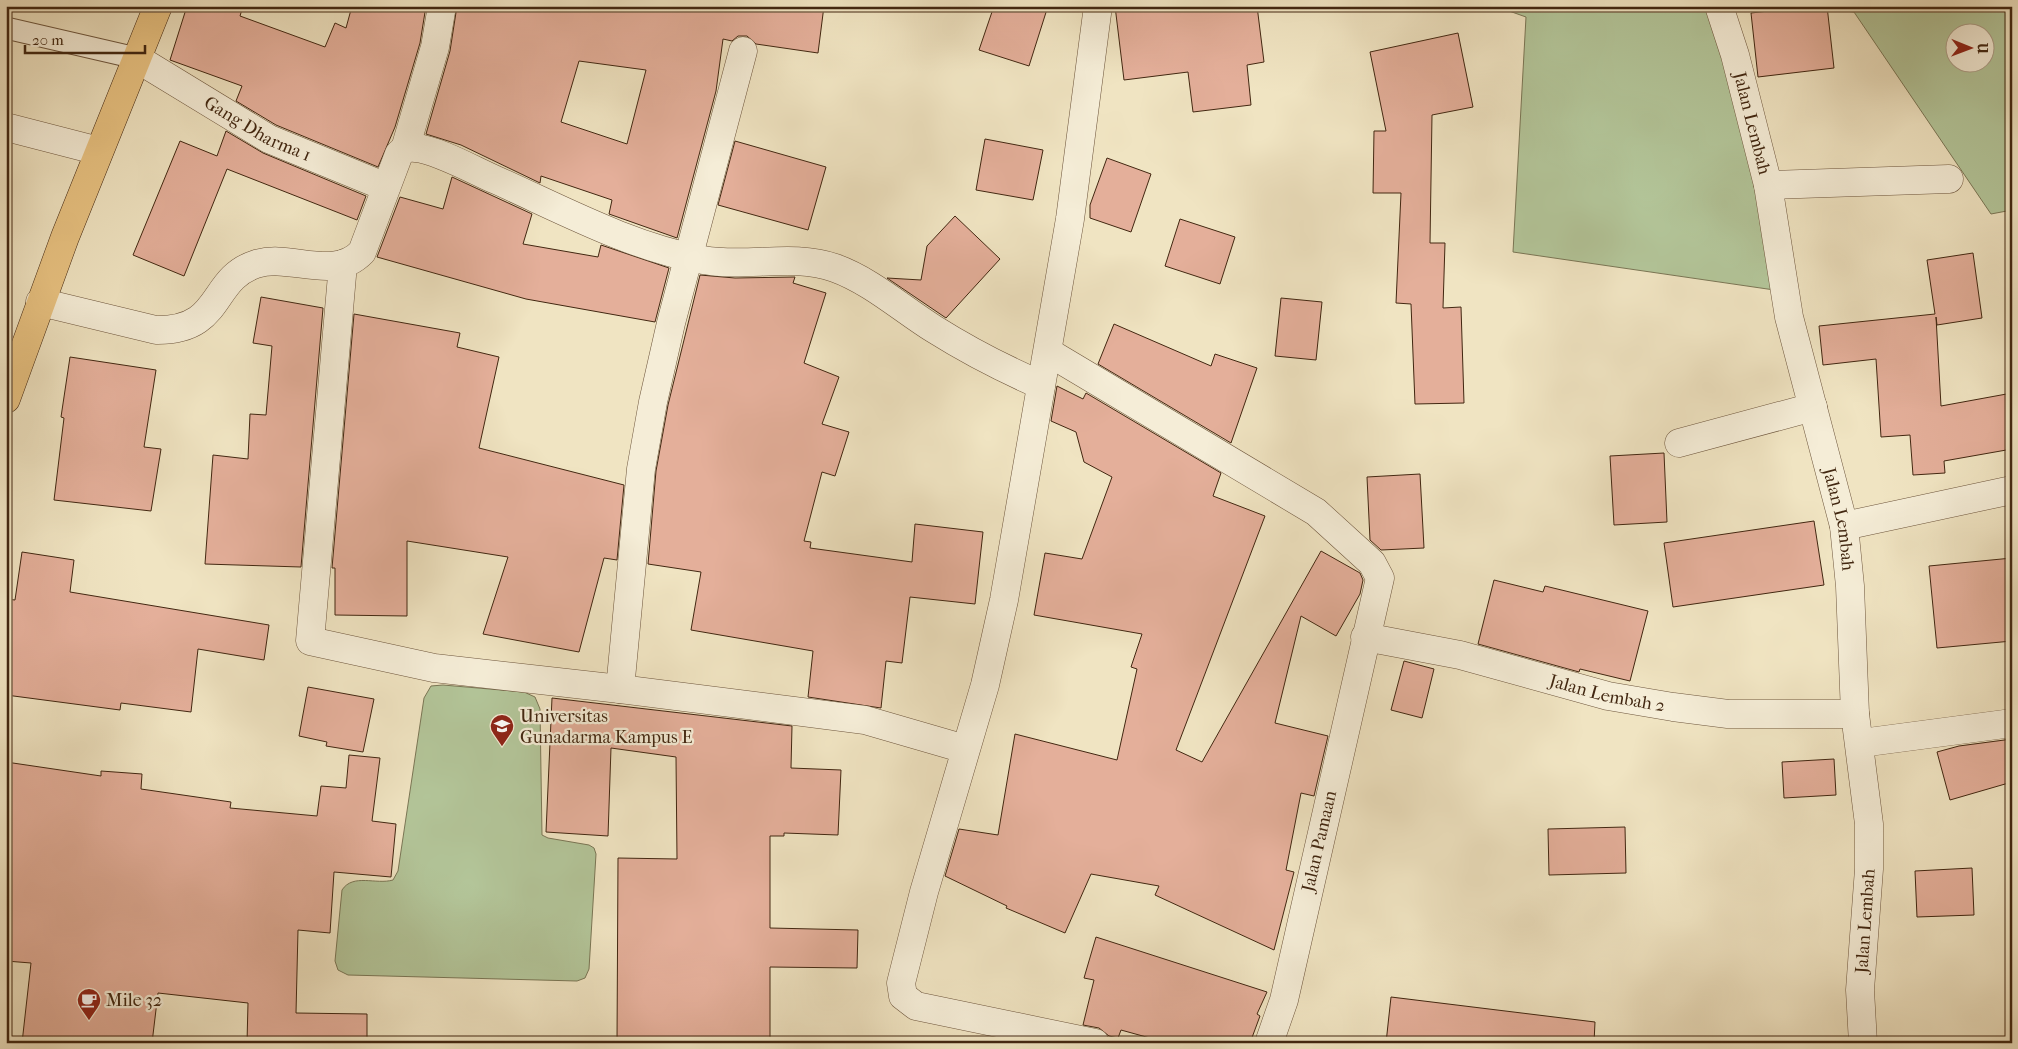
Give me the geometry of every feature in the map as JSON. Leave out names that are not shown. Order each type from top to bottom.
[{"type":"main road","points":[[6,399],[40,302],[158,6]]},
{"type":"street","points":[[40,302],[156,330],[170,330],[190,325],[208,312],[236,274],[256,264],[278,261],[331,267],[354,261],[362,252],[395,162],[405,149],[435,46],[442,6]]},
{"type":"street","points":[[1095,1043],[916,1006],[903,996],[901,983],[965,749],[985,685],[1004,600],[1070,219],[1098,6]]},
{"type":"street","name":"Jalan Lembah","points":[[1719,6],[1735,55],[1768,184],[1788,317],[1800,365],[1814,408],[1844,526],[1850,586],[1855,714],[1861,743],[1869,824],[1869,869],[1860,990],[1863,1043]]},
{"type":"street","points":[[620,689],[641,469],[653,402],[743,51]]},
{"type":"street","name":"Gang Dharma 1","points":[[136,58],[269,139],[386,187]]},
{"type":"street","points":[[6,127],[99,151]]},
{"type":"street","points":[[405,149],[425,150],[641,243],[673,254],[712,261],[813,262],[834,268],[870,286],[970,351],[1041,385]]},
{"type":"street","points":[[1768,184],[1949,179]]},
{"type":"street","points":[[343,264],[310,641],[434,668],[865,720],[965,749]]},
{"type":"street","name":"Jalan Pamaan","points":[[1048,352],[1316,512],[1349,540],[1372,563],[1380,578],[1365,637],[1284,1000],[1269,1043]]},
{"type":"street","points":[[1679,443],[1814,408]]},
{"type":"street","points":[[1844,526],[2012,490]]},
{"type":"street","name":"Jalan Lembah 2","points":[[1365,637],[1460,655],[1608,696],[1673,707],[1728,714],[1855,714]]},
{"type":"street","points":[[1861,743],[2012,723]]},
{"type":"lane","points":[[6,28],[136,58]]},
{"type":"green space","points":[[1495,6],[1725,6],[1788,292],[1513,252],[1526,17]]},
{"type":"green space","points":[[1804,6],[2012,6],[2012,210],[1991,214],[1854,12]]},
{"type":"green space","points":[[443,685],[524,692],[535,697],[540,709],[542,835],[548,838],[589,845],[594,848],[596,854],[589,969],[585,978],[577,981],[348,975],[338,970],[335,961],[342,890],[352,882],[393,880],[398,871],[424,698],[431,686]]},
{"type":"building","points":[[187,6],[243,6],[240,16],[325,47],[335,23],[346,28],[352,6],[426,6],[420,43],[395,127],[378,167],[276,125],[236,101],[242,86],[170,60]]},
{"type":"building","points":[[457,6],[824,6],[818,53],[756,44],[747,36],[738,36],[732,41],[723,39],[716,91],[677,238],[609,214],[612,200],[541,176],[540,183],[461,145],[426,134],[450,51]],"holes":[[[579,61],[646,70],[627,144],[561,122]]]},
{"type":"building","points":[[994,6],[1048,6],[1029,66],[979,50]]},
{"type":"building","points":[[1115,6],[1257,6],[1264,62],[1247,65],[1251,105],[1193,112],[1188,72],[1124,80]]},
{"type":"building","points":[[1827,6],[1834,68],[1758,77],[1751,13]]},
{"type":"building","points":[[1458,33],[1473,107],[1432,115],[1430,243],[1445,243],[1443,308],[1461,307],[1464,403],[1415,404],[1411,304],[1396,303],[1401,193],[1373,193],[1374,131],[1386,131],[1370,52]]},
{"type":"building","points":[[226,131],[263,153],[366,196],[357,220],[227,169],[184,276],[133,255],[180,141],[217,156]]},
{"type":"building","points":[[985,139],[1043,150],[1033,200],[976,190]]},
{"type":"building","points":[[735,141],[826,167],[808,230],[718,205]]},
{"type":"building","points":[[1107,158],[1151,174],[1131,232],[1090,218],[1090,205]]},
{"type":"building","points":[[452,177],[532,214],[523,244],[598,257],[601,245],[669,268],[655,322],[526,299],[377,257],[400,197],[443,209]]},
{"type":"building","points":[[955,216],[1000,259],[946,318],[887,278],[921,280],[927,246]]},
{"type":"building","points":[[1180,219],[1235,237],[1220,284],[1165,266]]},
{"type":"building","points":[[1973,253],[1982,318],[1937,325],[1936,317],[1941,406],[2012,393],[2012,449],[1944,461],[1945,473],[1913,475],[1910,435],[1881,437],[1876,359],[1823,365],[1819,326],[1935,314],[1927,260]]},
{"type":"building","points":[[700,275],[735,278],[795,277],[793,283],[826,293],[804,363],[839,377],[822,424],[849,432],[835,476],[822,472],[804,541],[811,542],[810,548],[912,562],[915,524],[983,532],[975,604],[910,597],[902,663],[886,661],[881,708],[808,697],[813,651],[691,630],[701,572],[648,564],[656,471],[668,405]]},
{"type":"building","points":[[261,297],[323,308],[301,567],[205,564],[213,455],[248,459],[250,414],[266,415],[272,346],[253,343]]},
{"type":"building","points":[[1281,298],[1322,302],[1316,360],[1275,356]]},
{"type":"building","points":[[354,314],[460,333],[457,347],[499,357],[479,448],[624,485],[617,560],[604,558],[579,652],[483,634],[508,557],[407,541],[407,616],[335,615],[335,568],[332,568]]},
{"type":"building","points":[[1114,324],[1211,366],[1215,354],[1257,368],[1231,443],[1098,364]]},
{"type":"building","points":[[70,357],[156,370],[144,447],[161,449],[151,511],[54,500],[64,418],[61,417]]},
{"type":"building","points":[[1057,386],[1083,399],[1086,393],[1221,473],[1213,496],[1265,516],[1176,750],[1202,762],[1321,551],[1360,573],[1363,580],[1360,594],[1336,636],[1301,616],[1275,723],[1328,736],[1314,796],[1301,793],[1286,870],[1294,872],[1274,950],[1155,895],[1159,886],[1091,874],[1065,933],[1006,908],[1007,906],[945,876],[959,829],[998,835],[1015,734],[1117,760],[1137,669],[1131,667],[1142,634],[1034,615],[1045,553],[1082,559],[1112,477],[1084,462],[1076,432],[1051,421]]},
{"type":"building","points":[[1664,453],[1667,522],[1614,525],[1610,456]]},
{"type":"building","points":[[1420,474],[1424,548],[1381,550],[1370,540],[1367,477]]},
{"type":"building","points":[[1814,521],[1824,585],[1673,607],[1664,543]]},
{"type":"building","points":[[22,552],[74,560],[70,592],[269,625],[264,660],[198,649],[191,712],[121,703],[120,710],[6,695],[6,599],[15,600]]},
{"type":"building","points":[[2012,558],[2012,641],[1937,648],[1929,566]]},
{"type":"building","points":[[1494,580],[1543,592],[1545,586],[1648,611],[1630,681],[1580,669],[1579,672],[1478,644]]},
{"type":"building","points":[[1404,661],[1434,669],[1422,718],[1391,710]]},
{"type":"building","points":[[308,687],[374,699],[363,752],[326,746],[327,742],[299,736]]},
{"type":"building","points":[[552,698],[792,726],[791,768],[841,770],[838,835],[784,833],[784,836],[770,836],[770,928],[858,930],[857,968],[770,967],[770,1043],[617,1043],[618,858],[677,859],[676,757],[611,748],[608,836],[546,832]]},
{"type":"building","points":[[2012,739],[2012,782],[1950,800],[1937,752],[1959,746]]},
{"type":"building","points":[[349,755],[380,758],[372,821],[396,824],[391,877],[334,872],[330,933],[298,930],[296,1013],[367,1014],[367,1043],[247,1043],[248,1003],[158,993],[152,1043],[22,1043],[31,963],[6,961],[6,762],[101,776],[101,771],[142,774],[141,789],[231,802],[230,808],[317,816],[321,786],[346,788]]},
{"type":"building","points":[[1834,759],[1836,795],[1784,798],[1782,762]]},
{"type":"building","points":[[1625,827],[1626,873],[1549,875],[1548,829]]},
{"type":"building","points":[[1972,868],[1974,915],[1917,917],[1915,871]]},
{"type":"building","points":[[1096,937],[1267,992],[1257,1014],[1260,1016],[1250,1043],[1168,1043],[1121,1030],[1118,1038],[1109,1036],[1099,1028],[1083,1025],[1094,980],[1084,978]]},
{"type":"building","points":[[1391,997],[1595,1022],[1594,1043],[1386,1043]]},
{"type":"place","name":"Universitas Gunadarma Kampus E","points":[[502,747]]},
{"type":"place","name":"Mile 32","points":[[89,1021]]}]
